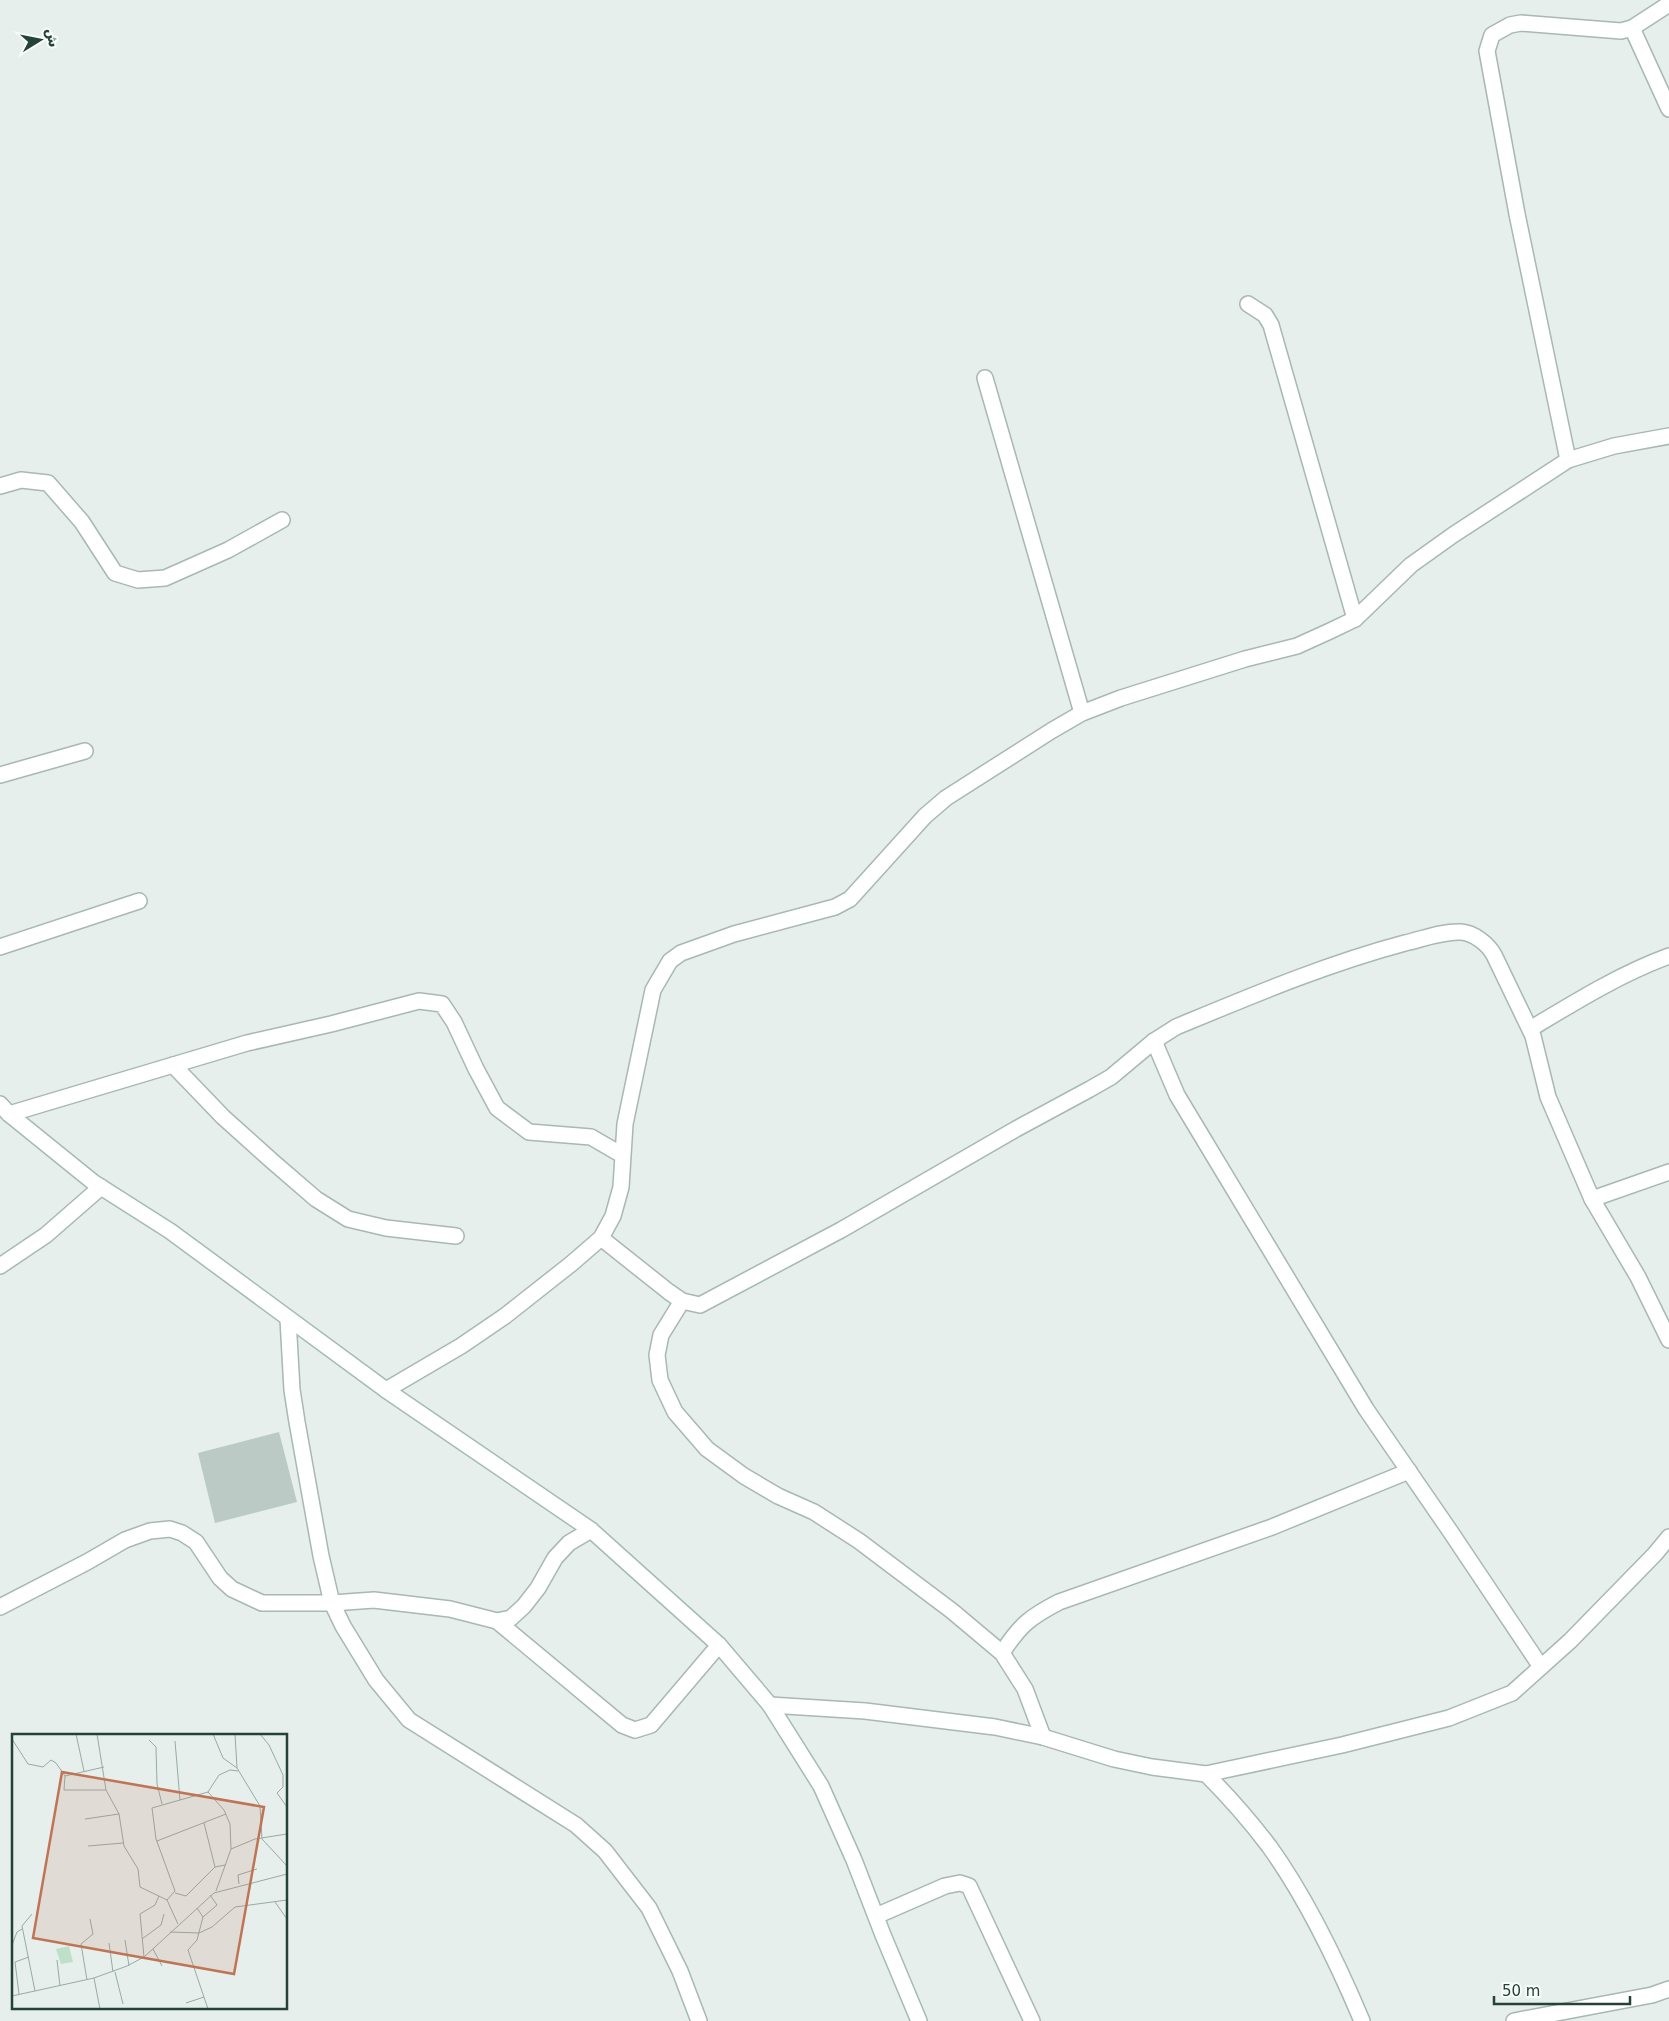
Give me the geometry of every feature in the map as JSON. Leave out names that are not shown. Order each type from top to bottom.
[{"type":"street","points":[[1568,460],[1516,214],[1487,51],[1492,35],[1510,25],[1521,23],[1620,31],[1632,28],[1669,4]]},
{"type":"street","points":[[1632,28],[1669,109]]},
{"type":"street","points":[[1248,304],[1265,315],[1271,325],[1355,619]]},
{"type":"street","points":[[985,378],[1082,713]]},
{"type":"street","points":[[386,1390],[461,1346],[505,1316],[601,1238],[613,1216],[621,1187],[625,1124],[652,990],[670,961],[681,953],[734,934],[835,907],[850,899],[925,816],[946,798],[1082,713],[1149,689],[1245,659],[1297,646],[1355,619],[1418,560],[1487,512],[1568,460],[1614,446],[1669,436]]},
{"type":"street","points":[[0,486],[22,480],[48,483],[82,522],[115,573],[138,580],[165,578],[228,550],[282,520]]},
{"type":"street","points":[[0,775],[85,751]]},
{"type":"street","points":[[0,947],[139,901]]},
{"type":"street","points":[[601,1238],[668,1292],[682,1301],[700,1305],[841,1230],[1016,1129],[1111,1077],[1154,1042],[1176,1027],[1358,956],[1453,932],[1464,932],[1490,948],[1530,1029],[1548,1097],[1592,1199],[1638,1277],[1669,1340]]},
{"type":"street","points":[[1530,1029],[1603,986],[1642,966],[1669,956]]},
{"type":"street","points":[[4,1109],[173,1065],[247,1043],[419,1001],[442,1004],[454,1022],[497,1108],[529,1132],[591,1137],[622,1155]]},
{"type":"street","points":[[1154,1042],[1177,1095],[1366,1410],[1541,1667]]},
{"type":"street","points":[[173,1065],[223,1117],[265,1155],[316,1199],[348,1219],[386,1228],[456,1236]]},
{"type":"street","points":[[4,1109],[101,1187],[170,1231],[386,1390],[592,1530],[719,1645],[770,1705],[822,1786],[919,2021]]},
{"type":"street","points":[[1592,1199],[1669,1172]]},
{"type":"street","points":[[0,1266],[46,1235],[101,1187]]},
{"type":"street","points":[[682,1301],[661,1335],[657,1355],[660,1380],[675,1412],[707,1449],[744,1476],[778,1496],[814,1512],[859,1541],[952,1611],[1002,1653],[1025,1688],[1043,1737]]},
{"type":"street","points":[[288,1319],[289,1359],[296,1414],[321,1556],[332,1603],[343,1626],[376,1680],[409,1720],[576,1825],[606,1851],[648,1908],[680,1971],[699,2021]]},
{"type":"street","points":[[1002,1653],[1031,1617],[1060,1602],[1272,1527],[1409,1471]]},
{"type":"street","points":[[0,1607],[125,1540],[150,1531],[170,1530],[182,1533],[196,1542],[220,1578],[232,1589],[262,1603],[332,1603],[374,1600],[450,1609],[497,1621],[622,1725],[635,1730],[651,1725],[719,1645]]},
{"type":"street","points":[[497,1621],[511,1618],[524,1606],[538,1588],[555,1558],[569,1542],[592,1530]]},
{"type":"street","points":[[770,1705],[884,1714],[995,1727],[1043,1737],[1114,1759],[1152,1767],[1206,1774],[1342,1745],[1449,1718],[1512,1693],[1597,1614],[1656,1554],[1669,1537]]},
{"type":"street","points":[[1206,1774],[1230,1799],[1270,1848],[1300,1896],[1348,1987],[1362,2021]]},
{"type":"street","points":[[876,1916],[945,1886],[960,1883],[969,1886],[1032,2021]]},
{"type":"street","points":[[1514,2021],[1652,1995],[1669,1989]]},
{"type":"building","points":[[279,1432],[297,1502],[215,1523],[198,1453]]}]
